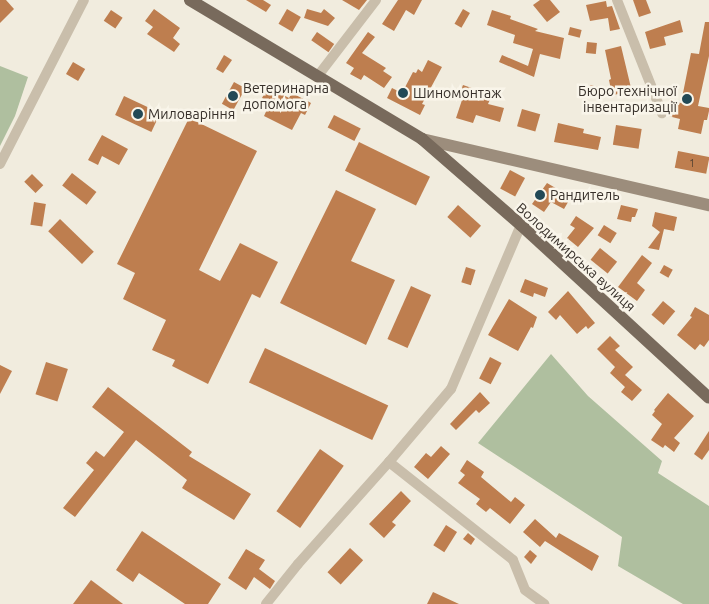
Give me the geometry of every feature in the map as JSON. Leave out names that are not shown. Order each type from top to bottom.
[{"type":"main road","name":"Володимирська вулиця","points":[[190,0],[422,140],[521,225],[709,398]]},
{"type":"street","points":[[0,164],[84,0]]},
{"type":"street","points":[[317,77],[376,0]]},
{"type":"street","points":[[617,0],[662,113]]},
{"type":"street","name":"Володимирська вулиця","points":[[422,140],[709,205]]},
{"type":"street","points":[[266,604],[298,564],[451,389],[521,225]]},
{"type":"street","points":[[389,462],[512,560],[525,590],[544,604]]},
{"type":"green space","points":[[0,66],[28,77],[15,116],[0,146]]},
{"type":"green space","points":[[551,354],[588,396],[662,461],[658,473],[709,506],[709,604],[683,604],[618,566],[622,537],[478,443]]},
{"type":"building","points":[[0,0],[6,0],[14,9],[0,23]]},
{"type":"building","points":[[246,0],[263,0],[271,5],[266,12]]},
{"type":"building","points":[[342,0],[367,0],[359,10]]},
{"type":"building","points":[[398,0],[422,0],[414,15],[406,10],[394,31],[382,24]]},
{"type":"building","points":[[540,0],[550,0],[560,12],[547,22],[533,5]]},
{"type":"building","points":[[633,0],[646,0],[651,13],[639,17]]},
{"type":"building","points":[[606,1],[607,7],[612,6],[620,29],[610,31],[608,18],[590,21],[586,5]]},
{"type":"building","points":[[154,9],[180,28],[173,38],[180,44],[174,52],[147,34],[153,27],[145,21]]},
{"type":"building","points":[[287,9],[301,17],[292,32],[278,24]]},
{"type":"building","points":[[307,9],[321,13],[324,9],[335,18],[328,26],[304,18]]},
{"type":"building","points":[[463,9],[470,13],[461,28],[454,24]]},
{"type":"building","points":[[111,10],[123,18],[115,29],[104,21]]},
{"type":"building","points":[[492,10],[511,16],[510,19],[538,29],[535,31],[564,38],[560,59],[540,54],[534,77],[499,62],[502,55],[528,66],[533,49],[513,43],[515,35],[487,25]]},
{"type":"building","points":[[680,20],[683,32],[664,37],[666,45],[650,49],[645,32]]},
{"type":"building","points":[[705,22],[709,22],[709,56],[698,106],[709,108],[709,111],[707,120],[704,120],[701,134],[678,129],[680,119],[668,116],[671,100],[681,103],[691,53],[699,54]]},
{"type":"building","points":[[570,27],[582,30],[580,38],[568,35]]},
{"type":"building","points":[[317,32],[334,44],[328,52],[311,40]]},
{"type":"building","points":[[368,32],[375,37],[362,53],[386,68],[383,71],[392,77],[384,88],[364,75],[361,80],[350,74],[354,68],[346,63]]},
{"type":"building","points":[[587,42],[597,43],[596,54],[586,53]]},
{"type":"building","points":[[621,46],[632,92],[612,95],[605,50]]},
{"type":"building","points":[[224,55],[232,60],[223,73],[216,69]]},
{"type":"building","points":[[428,60],[442,67],[422,104],[425,105],[420,115],[387,98],[392,88],[402,93],[413,72],[416,73],[418,69],[422,72]]},
{"type":"building","points":[[73,62],[85,69],[78,81],[66,74]]},
{"type":"building","name":"Ветеринарна допомога","points":[[234,82],[245,88],[233,110],[222,104]]},
{"type":"building","points":[[463,85],[492,95],[488,104],[504,108],[500,122],[476,115],[473,123],[456,118],[463,97],[459,95]]},
{"type":"building","points":[[590,85],[599,87],[597,97],[588,95]]},
{"type":"building","points":[[268,87],[289,98],[292,93],[311,103],[305,115],[301,113],[292,130],[264,116],[270,103],[262,98]]},
{"type":"building","name":"Миловаріння","points":[[124,96],[160,113],[151,132],[115,115]]},
{"type":"building","points":[[522,109],[540,114],[535,132],[517,126]]},
{"type":"building","points":[[334,115],[361,129],[354,141],[328,127]]},
{"type":"building","points":[[189,118],[257,151],[199,270],[220,281],[240,243],[278,262],[260,298],[252,294],[208,384],[172,366],[175,360],[152,350],[166,320],[123,299],[135,273],[117,264]]},
{"type":"building","points":[[558,123],[584,129],[583,133],[601,137],[598,150],[554,142]]},
{"type":"building","points":[[616,125],[642,129],[639,149],[613,145]]},
{"type":"building","points":[[102,135],[128,149],[119,165],[102,156],[98,165],[88,160]]},
{"type":"building","points":[[359,142],[430,177],[416,205],[345,171]]},
{"type":"building","points":[[678,151],[709,157],[706,174],[675,168]]},
{"type":"building","points":[[510,170],[525,178],[515,197],[500,189]]},
{"type":"building","points":[[72,173],[96,192],[87,205],[62,186]]},
{"type":"building","points":[[32,174],[43,185],[36,193],[24,182]]},
{"type":"building","points":[[547,183],[571,197],[564,209],[551,202],[544,212],[532,204]]},
{"type":"building","points":[[336,190],[376,209],[351,261],[395,280],[366,345],[280,303]]},
{"type":"building","points":[[34,202],[46,204],[42,227],[30,225]]},
{"type":"building","points":[[458,205],[481,226],[470,238],[447,217]]},
{"type":"building","points":[[621,205],[638,209],[631,222],[617,219]]},
{"type":"building","points":[[655,212],[677,217],[674,231],[664,229],[659,250],[648,248],[660,232],[652,226]]},
{"type":"building","points":[[576,216],[594,228],[578,247],[567,238],[575,228],[570,225]]},
{"type":"building","points":[[60,219],[94,252],[82,264],[48,231]]},
{"type":"building","points":[[604,225],[617,233],[610,243],[598,235]]},
{"type":"building","points":[[600,248],[617,262],[608,274],[591,260]]},
{"type":"building","points":[[642,255],[652,263],[637,283],[645,290],[637,301],[618,287]]},
{"type":"building","points":[[664,265],[673,270],[668,278],[660,273]]},
{"type":"building","points":[[466,267],[476,270],[471,285],[461,282]]},
{"type":"building","points":[[525,279],[548,288],[545,297],[534,293],[533,297],[520,292]]},
{"type":"building","points":[[411,286],[431,295],[408,348],[387,339]]},
{"type":"building","points":[[568,291],[595,323],[588,329],[586,326],[577,334],[560,315],[556,320],[548,312]]},
{"type":"building","points":[[509,299],[537,317],[533,328],[531,327],[518,351],[488,335]]},
{"type":"building","points":[[663,301],[675,311],[664,325],[651,315]]},
{"type":"building","points":[[695,307],[709,315],[709,340],[704,347],[700,344],[695,350],[677,335],[692,317],[690,316]]},
{"type":"building","points":[[610,336],[620,346],[615,350],[633,367],[625,375],[642,390],[632,401],[621,392],[625,387],[610,373],[615,367],[597,349]]},
{"type":"building","points":[[265,348],[388,405],[372,440],[249,382]]},
{"type":"building","points":[[490,357],[502,363],[491,384],[479,378]]},
{"type":"building","points":[[46,362],[68,369],[57,401],[35,394]]},
{"type":"building","points":[[0,365],[12,371],[0,394]]},
{"type":"building","points":[[108,387],[192,452],[189,456],[251,494],[234,520],[182,488],[187,480],[136,440],[75,517],[63,508],[94,470],[86,463],[96,451],[104,457],[124,432],[92,407]]},
{"type":"building","points":[[480,392],[490,403],[479,413],[476,410],[456,430],[450,424]]},
{"type":"building","points":[[668,393],[694,416],[674,438],[680,443],[674,452],[665,445],[663,448],[651,440],[662,424],[652,415]]},
{"type":"building","points":[[709,431],[709,450],[702,460],[694,454]]},
{"type":"building","points":[[441,446],[450,454],[428,479],[414,467],[426,453],[431,457]]},
{"type":"building","points":[[320,449],[344,466],[300,528],[276,511]]},
{"type":"building","points":[[467,460],[484,472],[481,477],[511,502],[515,497],[525,505],[510,524],[490,508],[486,512],[476,504],[480,499],[458,483],[465,475],[460,471]]},
{"type":"building","points":[[401,491],[411,501],[392,522],[396,525],[384,538],[369,524]]},
{"type":"building","points":[[535,519],[556,538],[559,533],[599,556],[592,571],[545,541],[540,547],[523,532]]},
{"type":"building","points":[[446,525],[457,532],[444,552],[433,545]]},
{"type":"building","points":[[142,531],[221,584],[208,604],[185,604],[139,573],[133,582],[116,570]]},
{"type":"building","points":[[468,533],[475,539],[471,545],[463,539]]},
{"type":"building","points":[[350,548],[363,560],[341,584],[327,572]]},
{"type":"building","points":[[246,549],[265,560],[259,569],[275,581],[270,589],[254,577],[246,590],[228,578]]},
{"type":"building","points":[[530,550],[537,556],[531,564],[524,557]]},
{"type":"building","points":[[91,580],[123,604],[73,604]]},
{"type":"building","points":[[433,592],[459,604],[427,604]]},
{"type":"place","name":"Шиномонтаж","points":[[403,93]]},
{"type":"place","name":"Ветеринарна допомога","points":[[233,96]]},
{"type":"place","name":"Бюро технічної інвентаризації","points":[[687,99]]},
{"type":"place","name":"Миловаріння","points":[[138,114]]},
{"type":"place","name":"Рандитель","points":[[540,195]]}]
